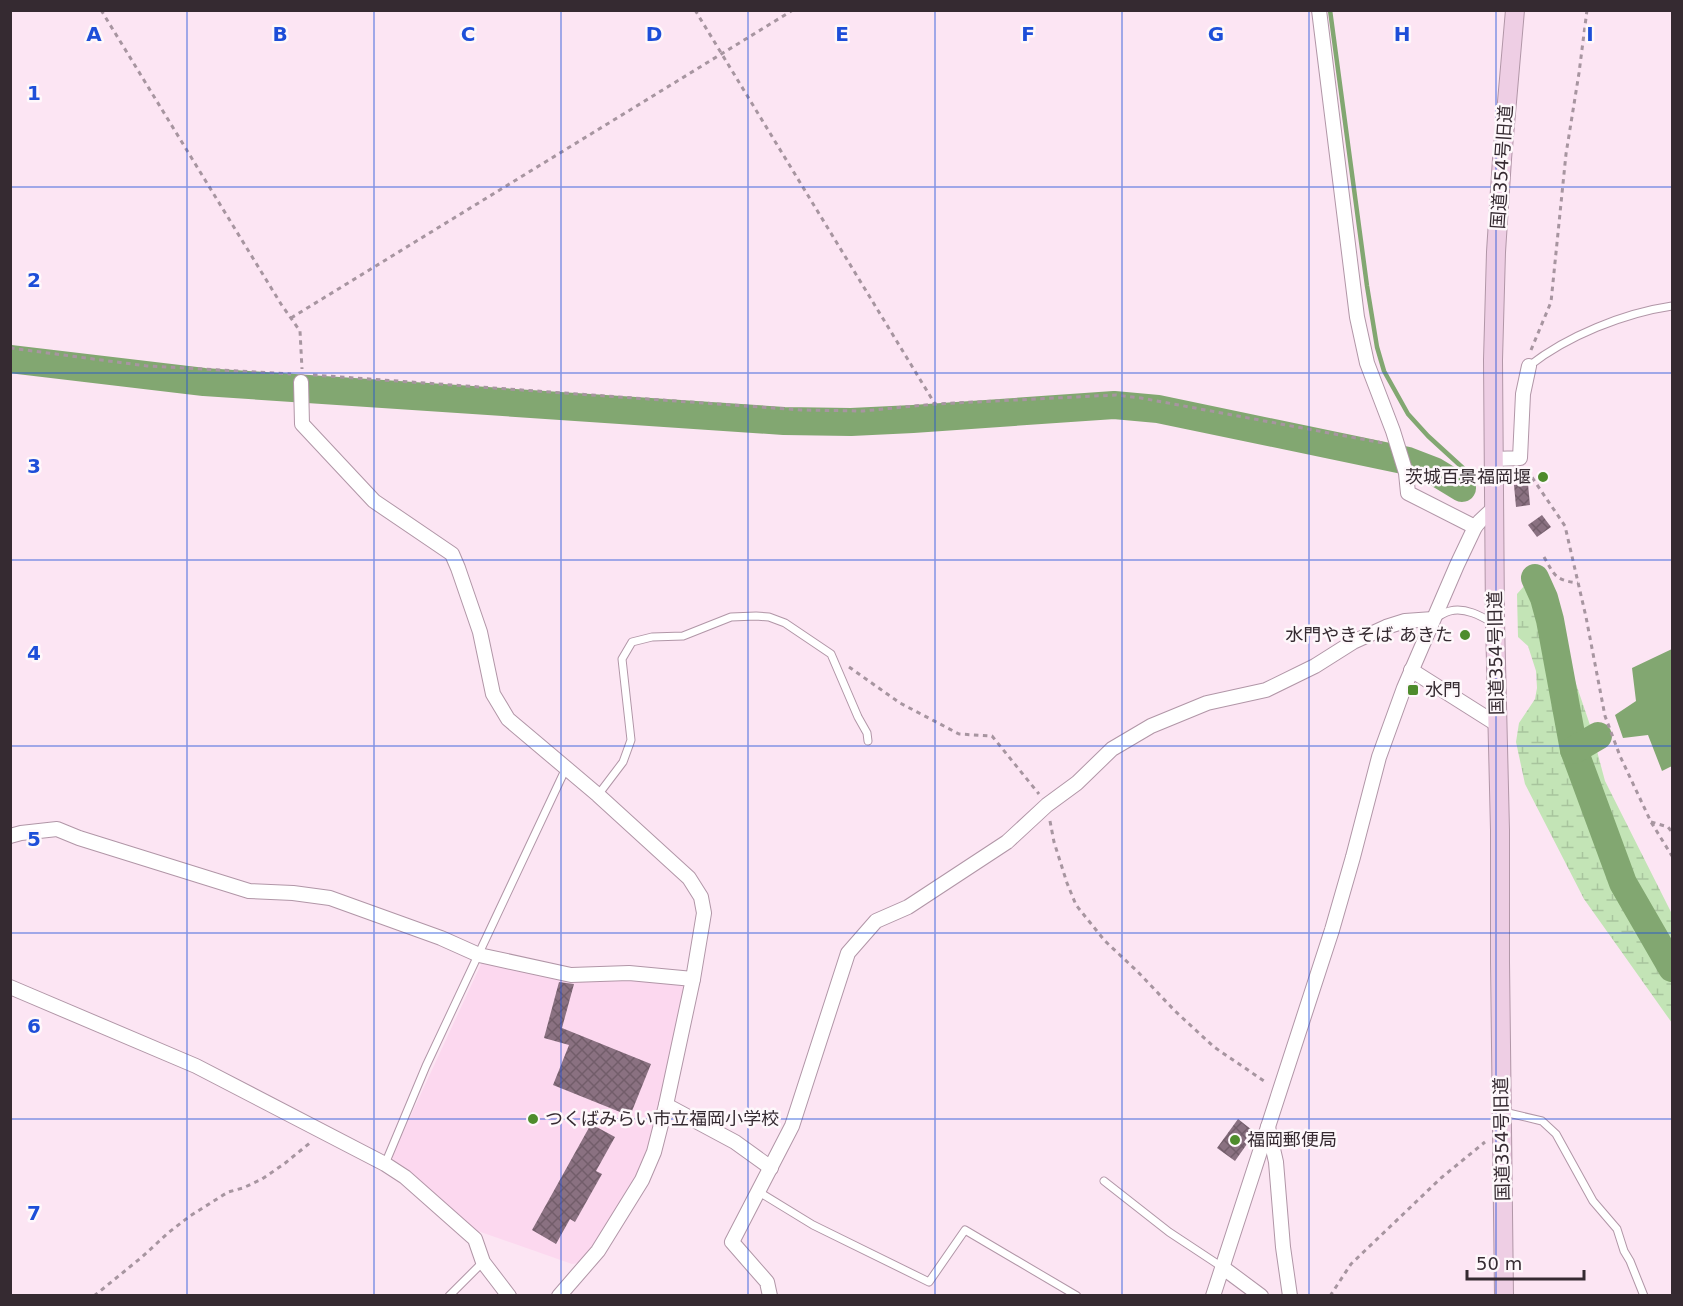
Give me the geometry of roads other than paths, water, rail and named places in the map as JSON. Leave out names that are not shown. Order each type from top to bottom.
[{"type":"street","points":[[1319,10],[1357,317],[1367,363],[1393,431],[1406,473],[1408,493],[1475,527]]},
{"type":"street","name":"国道354号旧道","points":[[1504,1296],[1493,360],[1496,252],[1515,10]]},
{"type":"street","points":[[1495,459],[1520,458],[1523,394],[1529,366]]},
{"type":"street","points":[[301,378],[302,424],[374,501],[452,554],[480,632],[493,694],[508,719],[598,795],[689,878],[701,897],[704,913],[693,979],[654,1152],[642,1180],[598,1251],[559,1296]]},
{"type":"street","points":[[1213,1296],[1332,930],[1379,757],[1411,670],[1457,565],[1479,520],[1495,507]]},
{"type":"street","points":[[770,1296],[768,1282],[732,1242],[792,1126],[848,953],[876,921],[908,907],[1007,842],[1047,805],[1077,783],[1112,749],[1151,726],[1208,704],[1266,690],[1315,666],[1353,642],[1386,627],[1405,621],[1433,619]]},
{"type":"street","points":[[1411,670],[1498,725]]},
{"type":"street","points":[[10,836],[57,829],[79,838],[249,891],[330,898],[441,938],[479,955],[571,975],[629,973],[693,979]]},
{"type":"street","points":[[10,987],[196,1066],[385,1164],[405,1177],[475,1239],[483,1262],[509,1296]]},
{"type":"street","points":[[666,1105],[735,1142],[771,1168]]},
{"type":"street","points":[[1268,1127],[1276,1162],[1283,1247],[1290,1296]]},
{"type":"street","points":[[1222,1267],[1261,1296]]},
{"type":"lane","points":[[1529,366],[1562,343],[1624,317],[1672,306]]},
{"type":"lane","points":[[1433,619],[1452,610],[1460,610],[1473,613],[1496,624]]},
{"type":"lane","points":[[598,795],[623,762],[631,740],[622,659],[632,642],[683,636],[731,617],[769,616],[785,623],[831,654],[867,733],[868,741]]},
{"type":"lane","points":[[385,1164],[426,1066],[566,768]]},
{"type":"lane","points":[[1502,1119],[1542,1121],[1556,1134],[1593,1201],[1617,1229],[1644,1296]]},
{"type":"lane","points":[[1104,1181],[1169,1232],[1222,1267]]},
{"type":"lane","points":[[759,1192],[813,1225],[929,1281],[965,1230],[1077,1296]]},
{"type":"lane","points":[[449,1296],[483,1262]]},
{"type":"waterway","points":[[1330,10],[1367,286],[1377,347],[1384,371],[1408,414],[1428,436],[1475,479]]},
{"type":"waterway","points":[[10,359],[204,382],[784,421],[851,422],[913,419],[1114,405],[1158,409],[1408,461],[1434,471],[1462,488]]},
{"type":"waterway","points":[[1535,578],[1550,620],[1574,750],[1623,883],[1672,968]]},
{"type":"waterway","points":[[1574,750],[1598,736]]},
{"type":"place","name":"茨城百景福岡堰","points":[[1543,477]]},
{"type":"place","name":"水門やきそば あきた","points":[[1465,635]]},
{"type":"place","name":"水門","points":[[1413,690]]},
{"type":"place","name":"つくばみらい市立福岡小学校","points":[[533,1119]]},
{"type":"place","name":"福岡郵便局","points":[[1235,1140]]}]
